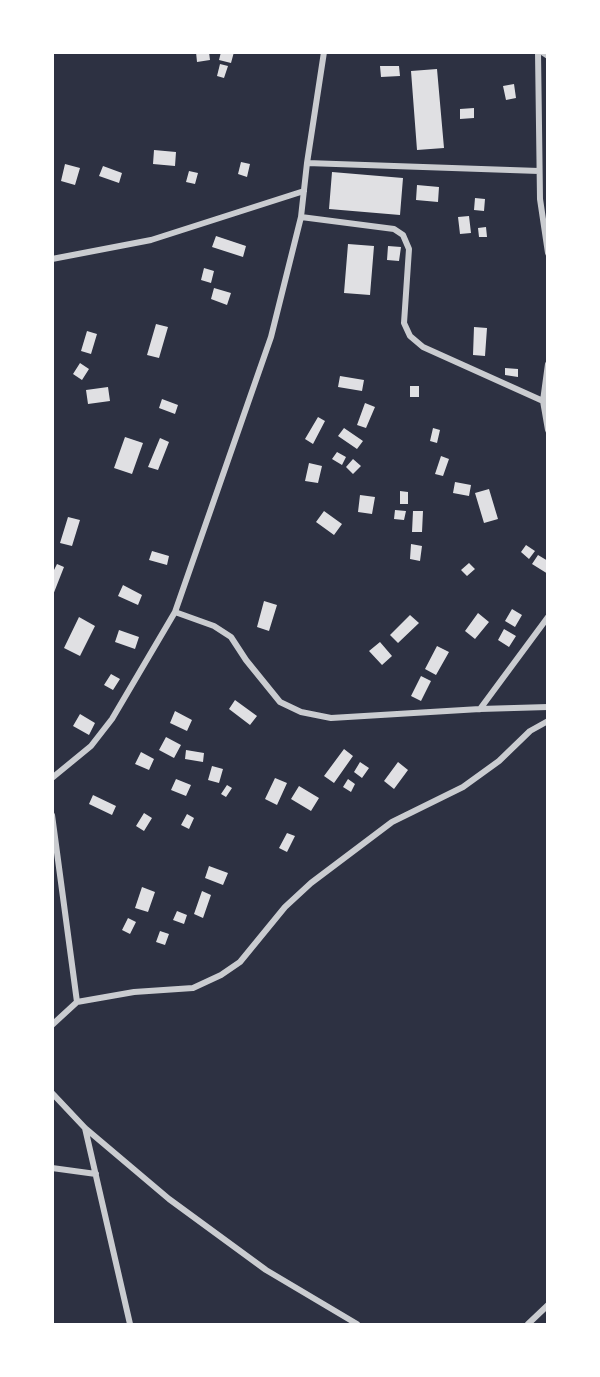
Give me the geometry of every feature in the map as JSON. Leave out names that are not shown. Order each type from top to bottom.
[{"type":"street","points":[[52,778],[91,746],[112,719],[175,612],[271,337],[301,217],[324,52]]},
{"type":"street","points":[[548,56],[540,52],[539,171],[548,254]]},
{"type":"street","points":[[307,163],[539,171]]},
{"type":"street","points":[[52,259],[151,240],[303,191]]},
{"type":"street","points":[[301,217],[394,229],[403,236],[409,249],[404,322],[410,336],[423,347],[543,401]]},
{"type":"street","points":[[548,364],[543,401],[548,430]]},
{"type":"street","points":[[175,612],[214,626],[231,637],[246,660],[280,702],[301,712],[331,718],[548,707]]},
{"type":"street","points":[[480,709],[548,617]]},
{"type":"street","points":[[52,1025],[77,1002],[135,992],[193,988],[221,975],[240,963],[285,907],[311,883],[392,822],[463,787],[499,761],[530,731],[548,721]]},
{"type":"street","points":[[52,815],[77,1002]]},
{"type":"street","points":[[52,1093],[85,1128],[169,1199],[266,1270],[357,1324]]},
{"type":"street","points":[[85,1128],[128,1324]]},
{"type":"street","points":[[52,1168],[96,1174]]},
{"type":"street","points":[[528,1324],[548,1305]]},
{"type":"building","points":[[196,52],[209,52],[210,60],[197,62]]},
{"type":"building","points":[[221,52],[234,52],[231,63],[219,60]]},
{"type":"building","points":[[220,64],[228,66],[224,78],[217,76]]},
{"type":"building","points":[[380,66],[399,66],[400,76],[381,77]]},
{"type":"building","points":[[437,69],[444,148],[417,150],[411,71]]},
{"type":"building","points":[[514,84],[516,98],[506,100],[503,86]]},
{"type":"building","points":[[474,108],[474,118],[460,119],[460,109]]},
{"type":"building","points":[[154,150],[176,152],[175,166],[153,164]]},
{"type":"building","points":[[241,162],[250,164],[247,177],[238,174]]},
{"type":"building","points":[[65,164],[80,168],[75,185],[61,181]]},
{"type":"building","points":[[103,166],[122,173],[119,183],[99,176]]},
{"type":"building","points":[[189,171],[198,173],[195,184],[186,182]]},
{"type":"building","points":[[332,172],[403,178],[400,215],[329,209]]},
{"type":"building","points":[[417,185],[439,187],[438,202],[416,200]]},
{"type":"building","points":[[475,198],[485,199],[484,211],[474,210]]},
{"type":"building","points":[[469,216],[471,233],[460,234],[458,217]]},
{"type":"building","points":[[486,227],[487,237],[479,237],[478,228]]},
{"type":"building","points":[[216,236],[246,246],[243,257],[212,247]]},
{"type":"building","points":[[348,244],[374,246],[370,295],[344,293]]},
{"type":"building","points":[[388,246],[401,247],[399,261],[387,260]]},
{"type":"building","points":[[204,268],[214,271],[211,283],[201,280]]},
{"type":"building","points":[[214,288],[231,293],[227,305],[211,299]]},
{"type":"building","points":[[156,324],[168,327],[159,358],[147,355]]},
{"type":"building","points":[[474,327],[487,328],[485,356],[473,355]]},
{"type":"building","points":[[87,331],[97,334],[91,354],[81,351]]},
{"type":"building","points":[[80,363],[89,369],[82,380],[73,374]]},
{"type":"building","points":[[505,368],[518,369],[518,377],[505,375]]},
{"type":"building","points":[[340,376],[364,380],[362,391],[338,387]]},
{"type":"building","points":[[410,386],[419,386],[419,397],[410,397]]},
{"type":"building","points":[[108,387],[110,401],[88,404],[86,390]]},
{"type":"building","points":[[162,399],[178,405],[175,414],[159,408]]},
{"type":"building","points":[[365,403],[375,407],[366,428],[357,425]]},
{"type":"building","points":[[318,417],[325,421],[313,444],[305,439]]},
{"type":"building","points":[[344,428],[363,441],[357,449],[338,436]]},
{"type":"building","points":[[433,428],[440,430],[437,443],[430,441]]},
{"type":"building","points":[[125,437],[143,443],[132,474],[114,468]]},
{"type":"building","points":[[160,438],[169,442],[158,470],[148,467]]},
{"type":"building","points":[[337,452],[346,457],[342,465],[332,459]]},
{"type":"building","points":[[441,456],[449,459],[443,476],[435,474]]},
{"type":"building","points":[[353,459],[361,466],[353,474],[346,467]]},
{"type":"building","points":[[309,463],[322,466],[318,483],[305,481]]},
{"type":"building","points":[[455,482],[471,485],[469,496],[453,493]]},
{"type":"building","points":[[489,489],[498,519],[484,523],[475,493]]},
{"type":"building","points":[[400,491],[408,492],[408,504],[400,504]]},
{"type":"building","points":[[360,495],[375,497],[372,514],[358,512]]},
{"type":"building","points":[[395,510],[406,511],[404,520],[394,519]]},
{"type":"building","points":[[324,511],[342,524],[334,535],[316,522]]},
{"type":"building","points":[[413,511],[423,511],[422,532],[412,532]]},
{"type":"building","points":[[68,517],[80,520],[72,546],[60,543]]},
{"type":"building","points":[[411,544],[422,546],[420,561],[410,559]]},
{"type":"building","points":[[526,545],[535,551],[529,559],[521,552]]},
{"type":"building","points":[[152,551],[169,556],[167,565],[149,560]]},
{"type":"building","points":[[538,555],[548,561],[548,574],[532,564]]},
{"type":"building","points":[[469,563],[475,569],[467,576],[461,570]]},
{"type":"building","points":[[57,564],[64,567],[53,595],[52,574]]},
{"type":"building","points":[[123,585],[142,595],[138,605],[118,596]]},
{"type":"building","points":[[264,601],[277,605],[269,631],[257,627]]},
{"type":"building","points":[[512,609],[522,615],[515,627],[505,621]]},
{"type":"building","points":[[478,613],[489,622],[475,639],[465,631]]},
{"type":"building","points":[[410,615],[419,623],[398,643],[390,635]]},
{"type":"building","points":[[79,617],[95,626],[80,656],[64,648]]},
{"type":"building","points":[[504,629],[516,636],[509,647],[498,640]]},
{"type":"building","points":[[119,630],[139,637],[135,649],[115,642]]},
{"type":"building","points":[[380,642],[392,656],[382,665],[369,651]]},
{"type":"building","points":[[437,646],[449,652],[436,675],[425,669]]},
{"type":"building","points":[[111,674],[120,679],[113,690],[104,685]]},
{"type":"building","points":[[421,676],[431,681],[421,701],[411,696]]},
{"type":"building","points":[[235,700],[257,716],[250,725],[229,709]]},
{"type":"building","points":[[175,711],[192,720],[187,731],[170,723]]},
{"type":"building","points":[[80,714],[95,723],[89,735],[73,726]]},
{"type":"building","points":[[166,737],[181,745],[174,758],[159,750]]},
{"type":"building","points":[[344,749],[353,756],[334,783],[324,776]]},
{"type":"building","points":[[186,750],[204,753],[203,762],[185,759]]},
{"type":"building","points":[[141,752],[154,759],[149,770],[135,764]]},
{"type":"building","points":[[360,762],[369,768],[362,778],[354,772]]},
{"type":"building","points":[[398,762],[408,770],[394,789],[384,781]]},
{"type":"building","points":[[212,766],[223,769],[219,783],[208,780]]},
{"type":"building","points":[[275,778],[287,783],[277,805],[265,799]]},
{"type":"building","points":[[176,779],[191,785],[186,796],[171,790]]},
{"type":"building","points":[[348,779],[355,784],[351,792],[343,787]]},
{"type":"building","points":[[227,785],[232,788],[226,797],[221,794]]},
{"type":"building","points":[[299,786],[319,798],[311,811],[291,799]]},
{"type":"building","points":[[93,795],[116,806],[112,815],[89,804]]},
{"type":"building","points":[[144,813],[152,818],[144,831],[136,826]]},
{"type":"building","points":[[187,814],[194,818],[189,829],[181,825]]},
{"type":"building","points":[[287,833],[295,836],[287,852],[279,848]]},
{"type":"building","points":[[209,866],[228,873],[223,885],[205,878]]},
{"type":"building","points":[[142,887],[155,892],[148,912],[135,908]]},
{"type":"building","points":[[202,891],[211,895],[203,918],[194,914]]},
{"type":"building","points":[[177,911],[187,915],[184,924],[173,920]]},
{"type":"building","points":[[128,918],[136,922],[130,934],[122,930]]},
{"type":"building","points":[[160,931],[169,934],[165,945],[156,942]]}]
